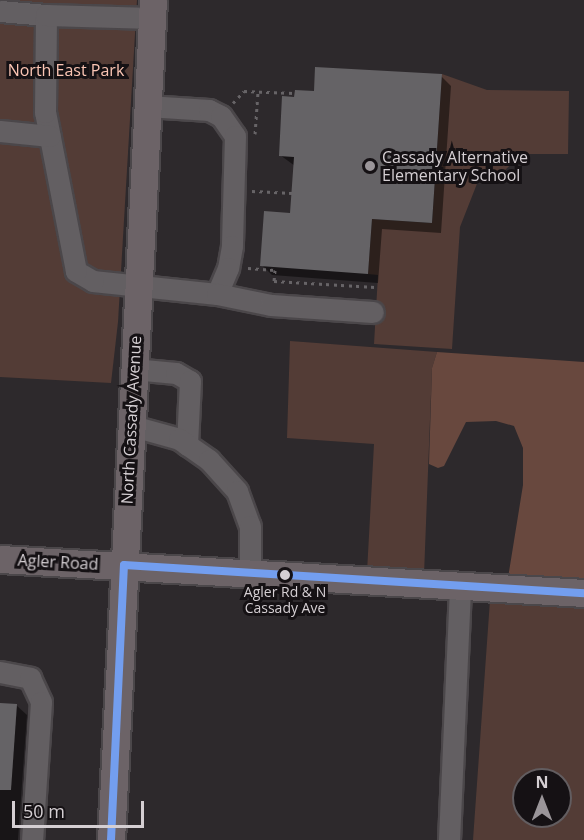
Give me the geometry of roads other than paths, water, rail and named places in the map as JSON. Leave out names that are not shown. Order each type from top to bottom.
[{"type":"main road","name":"North Cassady Avenue","points":[[111,840],[129,425],[152,9]]},
{"type":"main road","name":"Agler Road","points":[[0,559],[584,593]]},
{"type":"lane","points":[[0,11],[46,15],[152,9]]},
{"type":"lane","points":[[46,15],[45,112],[76,271],[93,281],[138,288],[216,294],[271,305],[373,312]]},
{"type":"lane","points":[[147,106],[209,110],[220,116],[235,136],[232,246],[228,268],[216,294]]},
{"type":"lane","points":[[0,131],[50,136]]},
{"type":"lane","points":[[133,369],[176,373],[190,381],[187,445]]},
{"type":"lane","points":[[129,425],[187,445],[209,460],[237,491],[250,526],[250,573]]},
{"type":"lane","points":[[449,840],[460,586]]},
{"type":"lane","points":[[0,672],[30,678],[41,702],[32,840]]},
{"type":"place","name":"Cassady Alternative Elementary School","points":[[370,166]]},
{"type":"place","name":"Agler Rd & N Cassady Ave","points":[[285,575]]},
{"type":"park label","name":"North East Park","points":[[66,70]]}]
